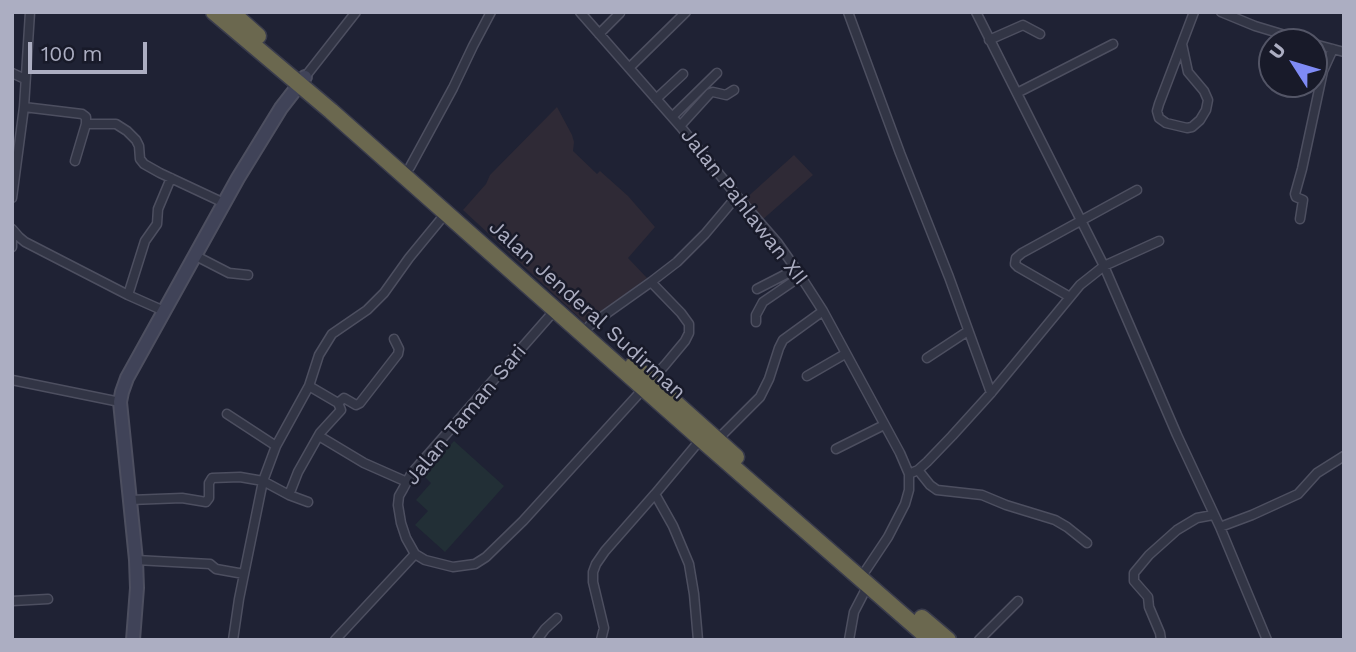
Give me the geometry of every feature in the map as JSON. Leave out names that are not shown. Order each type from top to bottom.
[{"type":"highway","name":"Jalan Jenderal Sudirman","points":[[214,12],[410,167],[589,326],[701,439],[908,612],[948,640]]},
{"type":"highway","name":"Jalan Jenderal Sudirman","points":[[231,12],[446,213],[555,310],[718,439],[867,578]]},
{"type":"highway","name":"Jalan Jenderal Sudirman","points":[[908,612],[931,640]]},
{"type":"main road","points":[[133,640],[136,560],[120,402],[127,378],[224,203],[281,108],[302,81]]},
{"type":"street","points":[[12,198],[24,107],[30,12]]},
{"type":"street","points":[[302,81],[344,31],[356,12]]},
{"type":"street","points":[[410,167],[491,12]]},
{"type":"street","name":"Jalan Pahlawan XII","points":[[580,12],[680,125],[799,273],[823,311],[909,474]]},
{"type":"street","points":[[629,68],[686,12]]},
{"type":"street","points":[[848,12],[991,393]]},
{"type":"street","points":[[976,12],[1104,266],[1267,640]]},
{"type":"street","points":[[1182,44],[1188,72],[1208,100],[1200,120],[1187,128],[1166,123],[1159,118],[1157,111],[1182,44],[1194,12]]},
{"type":"street","points":[[1221,12],[1262,28]]},
{"type":"street","points":[[598,34],[620,13]]},
{"type":"street","points":[[989,40],[1023,25],[1040,34]]},
{"type":"street","points":[[1017,93],[1113,44]]},
{"type":"street","points":[[1300,219],[1303,200],[1295,194],[1323,71],[1330,55],[1344,52]]},
{"type":"street","points":[[12,73],[25,79]]},
{"type":"street","points":[[672,117],[717,73]]},
{"type":"street","points":[[656,99],[683,74]]},
{"type":"street","points":[[680,125],[710,93],[726,95],[734,90]]},
{"type":"street","points":[[24,107],[82,114],[87,118],[75,161]]},
{"type":"street","points":[[86,124],[113,123],[127,131],[138,144],[142,163],[224,203]]},
{"type":"street","points":[[128,295],[145,241],[158,221],[158,209],[171,178]]},
{"type":"street","points":[[1070,297],[1018,267],[1015,260],[1022,253],[1138,190]]},
{"type":"street","points":[[589,326],[677,262],[737,196]]},
{"type":"street","points":[[233,640],[263,481],[276,446],[309,386],[319,355],[332,334],[376,303],[446,213]]},
{"type":"street","points":[[12,231],[25,242],[164,311]]},
{"type":"street","points":[[12,231],[12,247]]},
{"type":"street","points":[[849,640],[851,621],[867,578],[903,510],[909,490],[909,474],[918,470],[991,393],[1080,285],[1104,266],[1159,241]]},
{"type":"street","points":[[194,255],[229,272],[248,275]]},
{"type":"street","points":[[757,289],[799,273]]},
{"type":"street","points":[[756,321],[756,314],[763,302],[799,273]]},
{"type":"street","points":[[335,640],[415,554],[425,560],[453,567],[475,564],[486,557],[523,521],[681,347],[688,336],[689,327],[685,318],[651,282]]},
{"type":"street","name":"Jalan Taman Sari","points":[[415,554],[406,538],[398,505],[399,496],[411,474],[555,310]]},
{"type":"street","points":[[718,439],[760,397],[783,340],[823,311]]},
{"type":"street","points":[[926,358],[968,331]]},
{"type":"street","points":[[338,403],[344,398],[356,405],[360,403],[398,354],[394,340]]},
{"type":"street","points":[[807,376],[845,354]]},
{"type":"street","points":[[12,380],[120,402]]},
{"type":"street","points":[[289,495],[318,436],[341,410],[338,403],[309,386]]},
{"type":"street","points":[[227,414],[276,446]]},
{"type":"street","points":[[836,449],[884,425]]},
{"type":"street","points":[[318,436],[364,463],[407,482]]},
{"type":"street","points":[[601,640],[604,628],[593,582],[596,564],[701,439]]},
{"type":"street","points":[[1220,527],[1298,494],[1317,473],[1344,456]]},
{"type":"street","points":[[918,470],[937,490],[982,495],[1055,520],[1087,543]]},
{"type":"street","points":[[130,500],[183,498],[205,502],[209,498],[209,483],[212,478],[240,477],[263,481],[307,502]]},
{"type":"street","points":[[655,494],[673,526],[689,564],[698,640]]},
{"type":"street","points":[[1161,640],[1148,597],[1134,581],[1134,573],[1149,555],[1177,530],[1197,518],[1213,515]]},
{"type":"street","points":[[136,560],[210,564],[216,569],[244,574]]},
{"type":"street","points":[[12,601],[48,599]]},
{"type":"street","points":[[979,640],[1018,601]]},
{"type":"street","points":[[537,640],[557,618]]},
{"type":"shaded area","points":[[557,107],[572,135],[573,151],[597,174],[600,171],[628,196],[655,227],[628,258],[647,278],[586,324],[463,210],[486,184],[490,175]]},
{"type":"shaded area","points":[[794,155],[813,175],[761,221],[743,201]]},
{"type":"shaded area","points":[[454,441],[504,486],[445,552],[415,525],[428,511],[416,500],[431,483],[423,475]]}]
